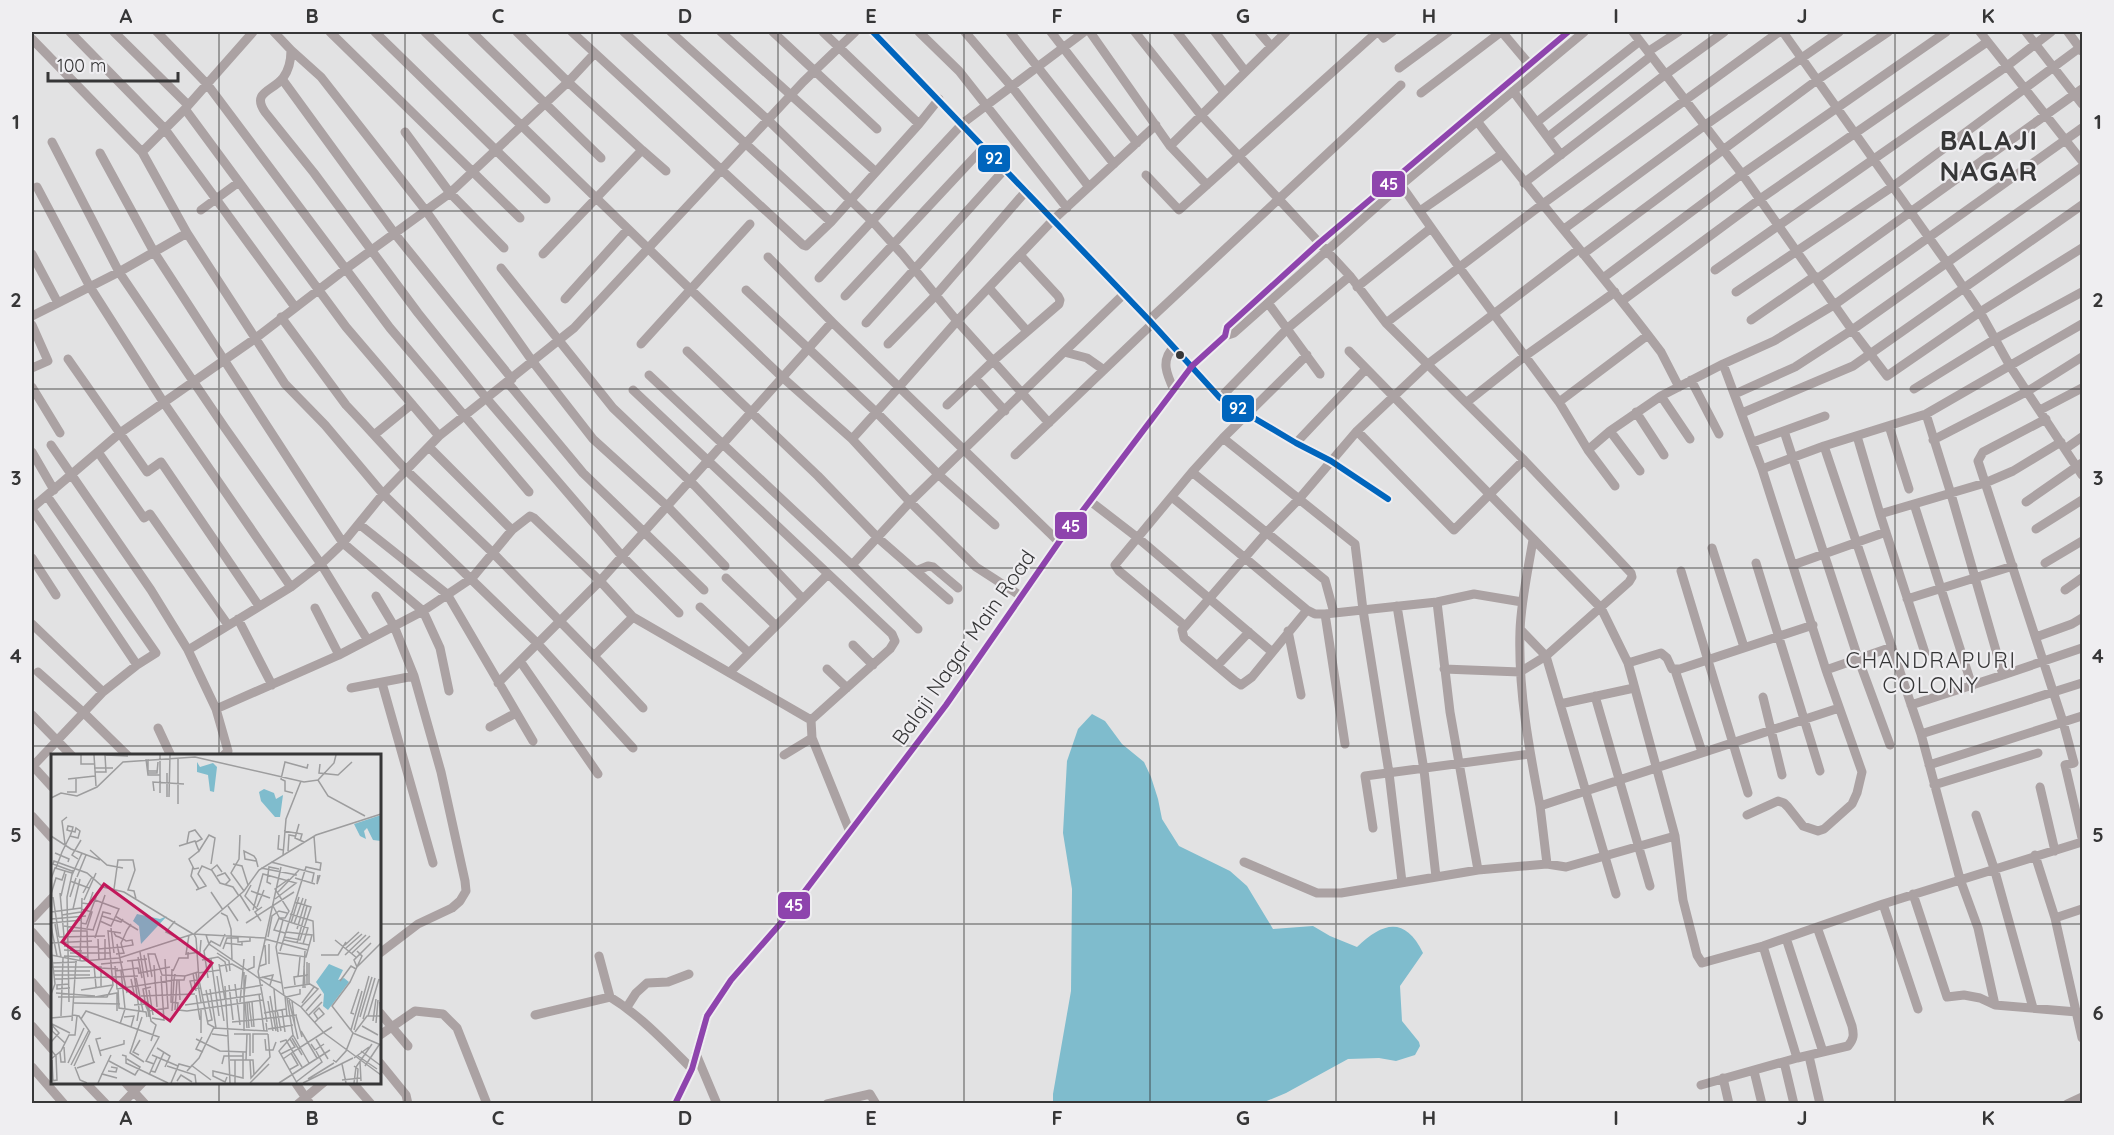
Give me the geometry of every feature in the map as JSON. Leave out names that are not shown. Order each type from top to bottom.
[{"type":"street","points":[[70,32],[164,128],[295,307]]},
{"type":"street","points":[[114,32],[187,107],[346,327],[440,436]]},
{"type":"street","points":[[157,32],[207,84],[390,328],[529,492]]},
{"type":"street","points":[[142,152],[187,107],[253,32]]},
{"type":"street","points":[[274,32],[321,76],[426,212],[533,362],[593,439],[667,506],[725,566]]},
{"type":"street","points":[[330,32],[520,218]]},
{"type":"street","points":[[375,32],[546,198]]},
{"type":"street","points":[[425,32],[691,290],[852,439],[910,502],[976,567],[1021,596]]},
{"type":"street","points":[[472,32],[601,158]]},
{"type":"street","points":[[517,32],[666,171]]},
{"type":"street","points":[[572,32],[803,245],[810,243],[831,222],[939,99]]},
{"type":"street","points":[[624,32],[831,222]]},
{"type":"street","points":[[671,32],[768,120],[873,222],[957,321],[1049,423]]},
{"type":"street","points":[[722,32],[876,172]]},
{"type":"street","points":[[773,32],[877,129]]},
{"type":"street","points":[[823,32],[919,124]]},
{"type":"street","points":[[188,650],[291,587],[321,564],[343,543],[383,494],[440,436],[574,328],[790,96],[855,32]]},
{"type":"street","points":[[873,32],[963,123],[1220,398],[1296,443],[1331,460],[1388,499]]},
{"type":"street","points":[[919,32],[959,71],[1067,208]]},
{"type":"street","points":[[965,32],[1012,87],[1089,187]]},
{"type":"street","points":[[1010,32],[1114,164]]},
{"type":"street","points":[[1051,32],[1137,143]]},
{"type":"street","points":[[819,278],[963,123],[1084,32]]},
{"type":"street","points":[[1090,32],[1170,146],[1207,185]]},
{"type":"street","points":[[1135,32],[1200,114],[1350,276],[1386,322],[1524,460],[1631,573],[1632,577],[1629,582],[1601,608],[1546,656],[1520,672],[1444,669]]},
{"type":"street","points":[[1177,32],[1224,92]]},
{"type":"street","points":[[1215,32],[1245,71]]},
{"type":"street","points":[[1259,32],[1271,46]]},
{"type":"street","points":[[1170,146],[1286,32]]},
{"type":"street","points":[[1146,176],[1179,210],[1378,32],[1384,38],[1392,32]]},
{"type":"street","points":[[1399,68],[1448,32]]},
{"type":"street","points":[[1421,93],[1502,32],[1529,64]]},
{"type":"street","name":"Balaji Nagar Main Road","points":[[675,1104],[692,1069],[707,1016],[731,980],[780,924],[946,705],[1059,542],[1192,366],[1225,336],[1227,327],[1319,243],[1568,32]]},
{"type":"street","points":[[1225,336],[1234,333],[1401,185],[1584,32]]},
{"type":"street","points":[[1633,32],[1742,174],[1887,376],[1980,312],[2082,248]]},
{"type":"street","points":[[1548,137],[1678,32]]},
{"type":"street","points":[[1524,183],[1724,32]]},
{"type":"street","points":[[1386,322],[1544,203],[1781,32],[1947,263],[1980,312],[2010,366],[2063,446],[2081,468],[2026,502]]},
{"type":"street","points":[[1564,229],[1704,126],[1839,32]]},
{"type":"street","points":[[1307,610],[1271,651],[1252,677],[1241,684],[1234,681],[1184,638],[1182,633],[1185,626],[1209,598],[1357,431],[1428,364],[1492,313],[1723,150],[1817,80],[1888,32]]},
{"type":"street","points":[[1603,278],[1742,174],[1946,32]]},
{"type":"street","points":[[1980,32],[2082,161]]},
{"type":"street","points":[[2026,32],[2054,68],[2079,91],[2082,104]]},
{"type":"street","points":[[1715,270],[2007,66],[2051,32]]},
{"type":"street","points":[[1736,292],[1892,188],[2082,48],[2068,32]]},
{"type":"street","points":[[32,39],[142,152],[187,233],[285,384],[325,425],[383,494],[537,643],[633,748]]},
{"type":"street","points":[[1537,122],[1640,41]]},
{"type":"street","points":[[1622,301],[1760,199],[1987,42]]},
{"type":"street","points":[[291,50],[290,64],[282,79],[265,92],[260,105],[487,399],[622,556],[679,613]]},
{"type":"street","points":[[137,665],[32,509],[120,432],[256,338],[281,317],[450,193],[568,82],[594,54]]},
{"type":"street","points":[[282,79],[395,234],[449,298],[510,381],[583,473],[704,590]]},
{"type":"street","points":[[1015,455],[1151,322],[1401,85]]},
{"type":"street","points":[[1513,91],[1561,155]]},
{"type":"street","points":[[1751,320],[1911,212],[2079,91]]},
{"type":"street","points":[[1478,121],[1524,183],[1544,203],[1648,334],[1661,352],[1679,387]]},
{"type":"street","points":[[852,439],[957,321],[1053,220],[1156,125]]},
{"type":"street","points":[[1588,450],[1610,431],[1661,396],[1774,341],[1834,305],[2082,128]]},
{"type":"street","points":[[405,132],[450,193],[504,248]]},
{"type":"street","points":[[52,142],[120,272],[321,564],[367,639]]},
{"type":"street","points":[[844,297],[984,147]]},
{"type":"street","points":[[543,254],[642,150]]},
{"type":"street","points":[[100,153],[154,252],[343,543],[423,611],[440,648],[450,691]]},
{"type":"street","points":[[1420,211],[1502,154]]},
{"type":"street","points":[[1735,394],[1795,367],[1852,330],[2082,167]]},
{"type":"street","points":[[866,323],[1005,169]]},
{"type":"street","points":[[201,210],[239,182]]},
{"type":"street","points":[[1401,185],[1559,402],[1588,450],[1615,486]]},
{"type":"street","points":[[37,187],[90,287],[164,403],[291,587]]},
{"type":"street","points":[[888,344],[936,295],[1026,191]]},
{"type":"street","points":[[1742,413],[1853,366],[2082,205]]},
{"type":"street","points":[[640,344],[750,224]]},
{"type":"street","points":[[1357,287],[1431,228]]},
{"type":"street","points":[[565,299],[628,229]]},
{"type":"street","points":[[32,316],[120,272],[187,233]]},
{"type":"street","points":[[32,254],[58,303]]},
{"type":"street","points":[[947,405],[993,361],[1059,304],[1060,300],[1020,255]]},
{"type":"street","points":[[768,257],[1059,542]]},
{"type":"street","points":[[501,268],[614,408],[803,599]]},
{"type":"street","points":[[1220,398],[1288,328],[1350,276]]},
{"type":"street","points":[[989,288],[1027,332]]},
{"type":"street","points":[[746,290],[876,412],[939,475],[995,525]]},
{"type":"street","points":[[1467,402],[1525,356],[1615,292]]},
{"type":"street","points":[[1914,389],[1995,339],[2082,292]]},
{"type":"street","points":[[852,565],[910,502],[1124,294]]},
{"type":"street","points":[[1268,303],[1320,374]]},
{"type":"street","points":[[281,317],[346,405],[406,470],[493,553],[643,708]]},
{"type":"street","points":[[498,683],[600,581],[832,322]]},
{"type":"street","points":[[1762,469],[1824,446],[1926,414],[2082,324]]},
{"type":"street","points":[[32,325],[48,361],[32,368]]},
{"type":"street","points":[[1559,402],[1648,334]]},
{"type":"street","points":[[1174,347],[1168,353],[1165,365],[1174,390]]},
{"type":"street","points":[[687,351],[818,476],[878,538],[949,600]]},
{"type":"street","points":[[1349,351],[1601,608],[1628,663],[1675,836],[1680,882],[1696,952],[1702,963],[1763,946],[1913,894],[2035,855],[2055,851],[2082,840],[2065,765],[2074,764],[2063,722],[1978,460],[1983,452],[2046,419]]},
{"type":"street","points":[[1064,352],[1087,358],[1104,370]]},
{"type":"street","points":[[1185,626],[1116,568],[1117,562],[1223,438],[1307,355]]},
{"type":"street","points":[[1934,440],[2028,392],[2082,357]]},
{"type":"street","points":[[68,359],[147,472],[161,462],[259,606]]},
{"type":"street","points":[[1724,364],[1753,442],[1826,670],[1862,772],[1857,793],[1851,804],[1830,825],[1818,831],[1803,826],[1788,807],[1778,801],[1747,815]]},
{"type":"street","points":[[1296,443],[1366,369]]},
{"type":"street","points":[[649,375],[918,629]]},
{"type":"street","points":[[975,378],[1005,411]]},
{"type":"street","points":[[1691,380],[1719,434]]},
{"type":"street","points":[[32,387],[60,433]]},
{"type":"street","points":[[2040,410],[2082,388]]},
{"type":"street","points":[[633,390],[892,634],[896,641],[811,720]]},
{"type":"street","points":[[1661,396],[1690,439]]},
{"type":"street","points":[[374,435],[412,404]]},
{"type":"street","points":[[1636,412],[1664,455]]},
{"type":"street","points":[[1926,414],[2003,675]]},
{"type":"street","points":[[1753,442],[1825,416]]},
{"type":"street","points":[[1889,426],[1909,489]]},
{"type":"street","points":[[1357,431],[1454,530],[1524,460]]},
{"type":"street","points":[[1610,431],[1640,471]]},
{"type":"street","points":[[1784,431],[1858,658],[1890,745]]},
{"type":"street","points":[[1857,436],[1925,652]]},
{"type":"street","points":[[1880,514],[1985,483],[2082,437]]},
{"type":"street","points":[[1223,438],[1355,544],[1389,773],[1402,882]]},
{"type":"street","points":[[51,446],[151,590],[188,650],[216,709],[228,751],[225,754]]},
{"type":"street","points":[[1824,446],[1921,734],[1960,879],[1978,928],[1995,1005]]},
{"type":"street","points":[[429,447],[512,530]]},
{"type":"street","points":[[32,452],[51,493],[156,653],[103,692],[32,766],[51,786]]},
{"type":"street","points":[[98,452],[144,518],[150,514],[228,625]]},
{"type":"street","points":[[1192,472],[1324,580],[1345,744]]},
{"type":"street","points":[[1172,497],[1307,610],[1315,614],[1437,602],[1474,594],[1522,602]]},
{"type":"street","points":[[2036,529],[2082,500]]},
{"type":"street","points":[[1090,501],[1138,538],[1271,651]]},
{"type":"street","points":[[1914,504],[1972,686]]},
{"type":"street","points":[[216,709],[339,655],[423,611],[472,578],[512,530],[530,516],[600,581],[633,617],[811,720]]},
{"type":"street","points":[[359,524],[447,594],[533,741]]},
{"type":"street","points":[[1793,565],[1886,532]]},
{"type":"street","points":[[1533,540],[1522,602],[1520,672],[1547,864]]},
{"type":"street","points":[[2045,563],[2082,541]]},
{"type":"street","points":[[1712,549],[1744,647]]},
{"type":"street","points":[[32,558],[56,595]]},
{"type":"street","points":[[1756,563],[1820,771]]},
{"type":"street","points":[[916,571],[928,566],[933,567],[958,588]]},
{"type":"street","points":[[1907,599],[2013,566]]},
{"type":"street","points":[[1681,572],[1748,793]]},
{"type":"street","points":[[730,672],[828,574]]},
{"type":"street","points":[[726,578],[775,625]]},
{"type":"street","points":[[2065,590],[2082,578]]},
{"type":"street","points":[[376,596],[394,626],[414,676],[441,772],[466,891],[452,908],[418,924],[381,952]]},
{"type":"street","points":[[1437,602],[1444,669],[1478,870]]},
{"type":"street","points":[[1397,606],[1424,770],[1436,877]]},
{"type":"street","points":[[700,607],[748,652]]},
{"type":"street","points":[[315,608],[339,655]]},
{"type":"street","points":[[594,656],[633,617]]},
{"type":"street","points":[[2036,637],[2082,618]]},
{"type":"street","points":[[238,619],[272,685]]},
{"type":"street","points":[[32,624],[103,692]]},
{"type":"street","points":[[1675,670],[1813,626]]},
{"type":"street","points":[[1520,629],[1546,656],[1616,894]]},
{"type":"street","points":[[1288,631],[1301,695]]},
{"type":"street","points":[[1217,666],[1249,632]]},
{"type":"street","points":[[853,645],[873,664]]},
{"type":"street","points":[[1826,670],[1892,647]]},
{"type":"street","points":[[1911,705],[2082,648]]},
{"type":"street","points":[[1628,663],[1661,653],[1667,658],[1672,669],[1675,670],[1702,753]]},
{"type":"street","points":[[520,661],[598,774]]},
{"type":"street","points":[[827,669],[847,688]]},
{"type":"street","points":[[38,672],[126,754]]},
{"type":"street","points":[[351,688],[414,676]]},
{"type":"street","points":[[382,683],[433,863]]},
{"type":"street","points":[[1921,734],[2082,683]]},
{"type":"street","points":[[1560,704],[1634,688]]},
{"type":"street","points":[[1595,696],[1650,886]]},
{"type":"street","points":[[1763,697],[1782,774]]},
{"type":"street","points":[[1540,806],[1839,708]]},
{"type":"street","points":[[490,727],[516,713]]},
{"type":"street","points":[[32,715],[70,754]]},
{"type":"street","points":[[1929,765],[2082,716]]},
{"type":"street","points":[[811,720],[812,738],[850,832]]},
{"type":"street","points":[[158,728],[170,754]]},
{"type":"street","points":[[784,755],[812,738]]},
{"type":"street","points":[[1934,785],[2038,753]]},
{"type":"street","points":[[1372,828],[1365,776],[1424,770],[1530,754]]},
{"type":"street","points":[[2040,787],[2055,851]]},
{"type":"street","points":[[1976,815],[1994,868],[2033,1008]]},
{"type":"street","points":[[32,816],[51,837]]},
{"type":"street","points":[[1244,862],[1317,893],[1341,894],[1478,870],[1547,864],[1566,867],[1675,836]]},
{"type":"street","points":[[2035,855],[2055,918],[2082,1038]]},
{"type":"street","points":[[1913,894],[1947,997],[1964,995],[1980,998],[1995,1005],[2077,1012]]},
{"type":"street","points":[[32,919],[51,899]]},
{"type":"street","points":[[1883,904],[1918,1010]]},
{"type":"street","points":[[2055,918],[2082,909]]},
{"type":"street","points":[[1701,1085],[1848,1046],[1852,1041],[1854,1035],[1817,927]]},
{"type":"street","points":[[32,933],[51,954]]},
{"type":"street","points":[[1786,938],[1823,1052]]},
{"type":"street","points":[[1763,946],[1797,1058]]},
{"type":"street","points":[[599,956],[610,997]]},
{"type":"street","points":[[627,1007],[636,993],[647,983],[668,982],[689,974]]},
{"type":"street","points":[[32,982],[51,1004]]},
{"type":"street","points":[[535,1015],[610,997],[627,1007],[652,1028],[692,1069]]},
{"type":"street","points":[[381,1034],[415,1011],[443,1014],[457,1028],[487,1104]]},
{"type":"street","points":[[381,1015],[408,1046]]},
{"type":"street","points":[[32,1026],[51,1047]]},
{"type":"street","points":[[696,1054],[717,1104]]},
{"type":"street","points":[[1809,1056],[1820,1104]]},
{"type":"street","points":[[1784,1062],[1794,1104]]},
{"type":"street","points":[[381,1064],[406,1095],[408,1104]]},
{"type":"street","points":[[32,1066],[64,1104]]},
{"type":"street","points":[[1754,1071],[1762,1104]]},
{"type":"street","points":[[1723,1078],[1730,1104]]},
{"type":"street","points":[[87,1084],[106,1104]]},
{"type":"street","points":[[126,1084],[144,1104]]},
{"type":"street","points":[[122,1104],[142,1084]]},
{"type":"street","points":[[296,1084],[304,1101],[323,1084]]},
{"type":"street","points":[[353,1084],[371,1104]]},
{"type":"street","points":[[827,1104],[870,1094],[874,1097],[876,1104]]},
{"type":"street","points":[[2067,1104],[2082,1097]]},
{"type":"water","points":[[1092,714],[1105,721],[1122,744],[1144,762],[1158,799],[1162,819],[1179,846],[1230,871],[1247,886],[1273,929],[1313,926],[1357,947],[1385,928],[1401,928],[1409,933],[1423,953],[1400,986],[1402,1021],[1420,1046],[1415,1055],[1396,1061],[1379,1058],[1348,1059],[1286,1093],[1262,1103],[1053,1103],[1071,991],[1072,889],[1063,833],[1067,761],[1078,729]]},
{"type":"transit line","name":"92","points":[[873,32],[1149,320],[1220,398],[1331,461],[1388,499]]},
{"type":"transit line","name":"45","points":[[675,1104],[692,1069],[707,1016],[731,980],[780,924],[946,705],[1059,542],[1192,366],[1225,336],[1227,327],[1319,243],[1568,32]]},
{"type":"district","name":"BALAJI NAGAR","points":[[1989,156]]},
{"type":"district","name":"CHANDRAPURI COLONY","points":[[1931,672]]}]
